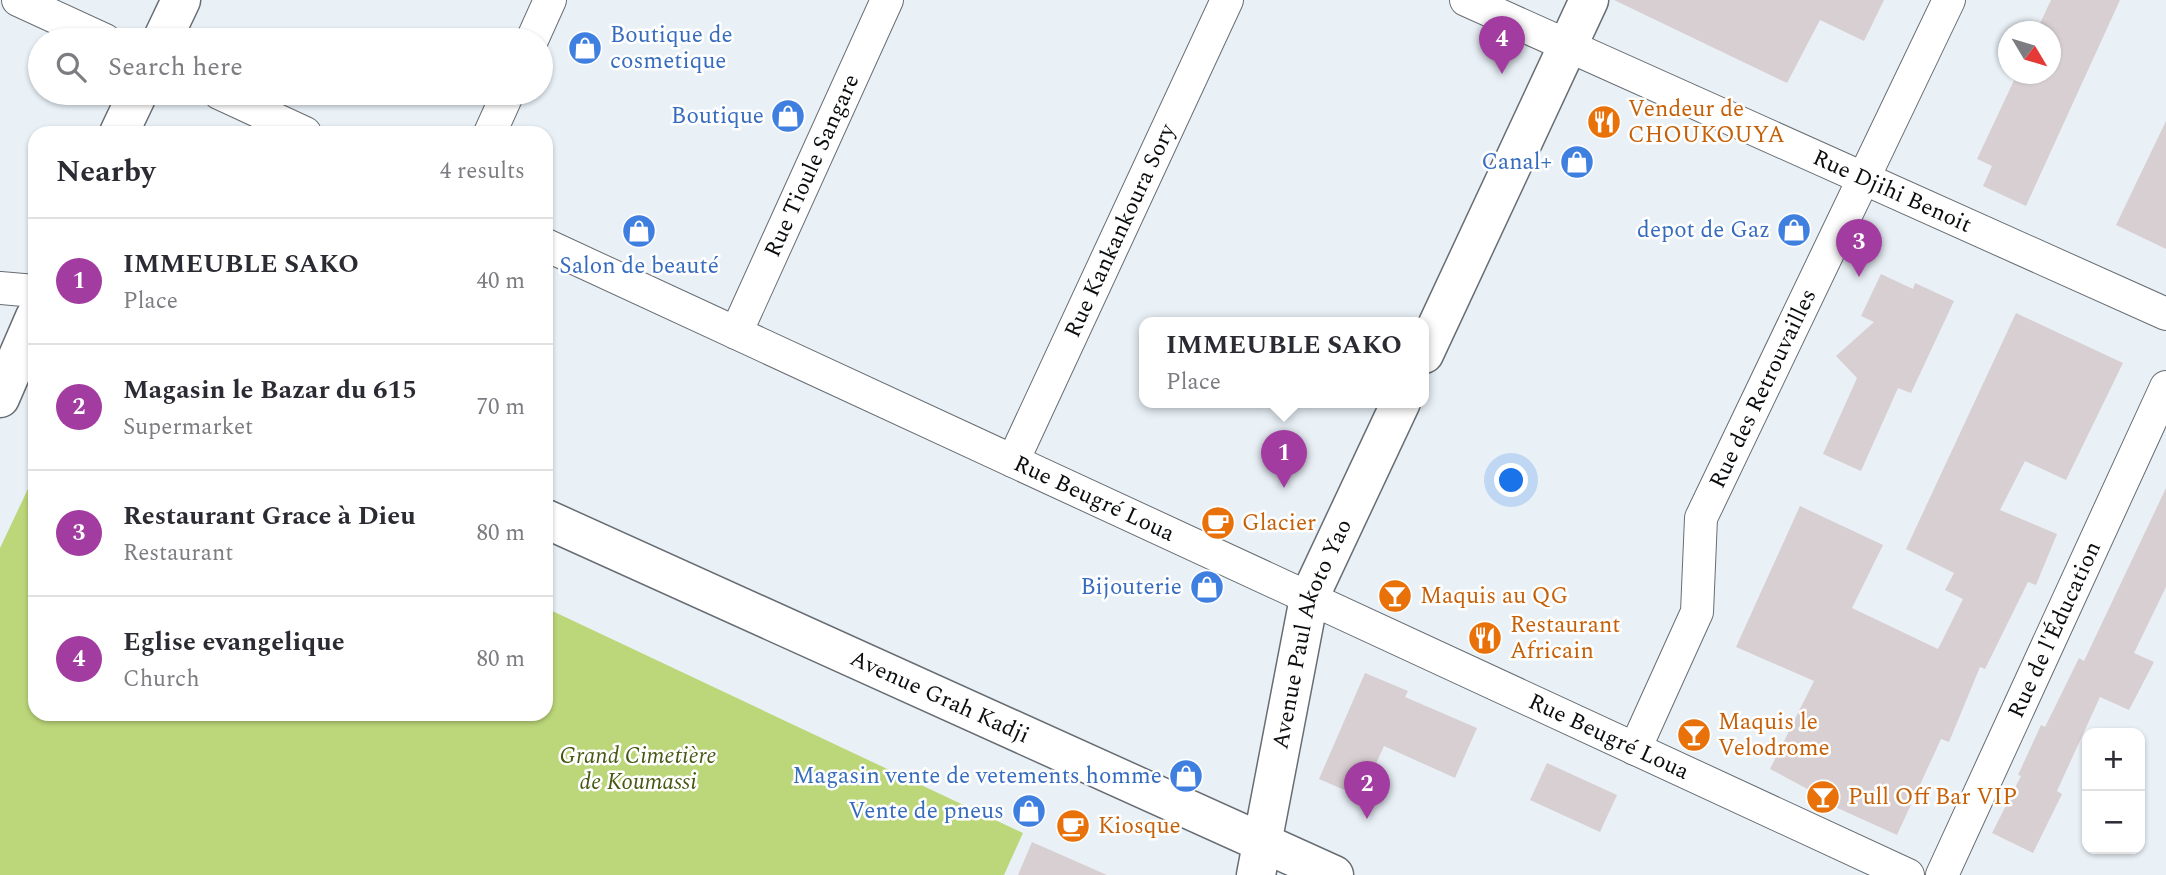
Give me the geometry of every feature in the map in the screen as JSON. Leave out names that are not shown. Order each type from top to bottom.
[{"type":"street","points":[[18,0],[79,28]]},
{"type":"street","points":[[168,28],[181,0]]},
{"type":"street","points":[[537,28],[550,0]]},
{"type":"street","name":"Rue Tioule Sangare","points":[[736,333],[887,0]]},
{"type":"street","name":"Rue Kankankoura Sory","points":[[1013,461],[1227,0]]},
{"type":"street","name":"Rue Djihi Benoit","points":[[1466,0],[2166,314]]},
{"type":"street","points":[[1429,343],[1589,0]]},
{"type":"street","name":"Rue des Retrouvailles","points":[[1635,749],[1697,612],[1701,518],[1949,0]]},
{"type":"street","points":[[122,126],[132,105]]},
{"type":"street","points":[[245,105],[290,126]]},
{"type":"street","points":[[493,126],[503,105]]},
{"type":"street","name":"Rue Beugré Loua","points":[[553,248],[1908,875]]},
{"type":"street","points":[[0,288],[28,290]]},
{"type":"street","points":[[0,398],[28,333]]},
{"type":"street","name":"Rue de l'Éducation","points":[[1942,875],[2166,387]]},
{"type":"street","name":"Avenue Paul Akoto Yao","points":[[1259,859],[1309,598],[1398,408]]},
{"type":"street","name":"Avenue Grah Kadji","points":[[553,522],[1259,859],[1334,875]]},
{"type":"green space","name":"Grand Cimetière de Koumassi","points":[[28,489],[28,721],[553,721],[553,611],[1023,833],[1004,875],[0,875],[0,548]]},
{"type":"building","points":[[1614,0],[1884,0],[1864,41],[1820,20],[1787,83]]},
{"type":"building","points":[[2051,0],[2120,0],[2026,206],[1983,186],[1992,166],[1977,159],[2012,84],[2061,84],[2061,21],[2041,21]]},
{"type":"building","points":[[2166,121],[2166,249],[2116,225]]},
{"type":"building","points":[[1881,274],[1913,289],[1915,283],[1954,301],[1911,393],[1898,388],[1861,471],[1823,454],[1857,378],[1836,356],[1874,322],[1861,316]]},
{"type":"building","points":[[2016,313],[2123,363],[2066,480],[2025,461],[2000,510],[2057,534],[2036,585],[2028,582],[1985,669],[1980,667],[1949,742],[1941,739],[1897,835],[1811,796],[1813,792],[1770,769],[1814,681],[1736,647],[1800,506],[1883,545],[1852,608],[1938,649],[1963,599],[1945,590],[1954,573],[1906,549]]},
{"type":"building","points":[[2166,488],[2166,587],[2134,653],[2154,662],[2129,710],[2100,697],[2086,728],[2082,728],[2082,736],[2057,791],[2062,794],[2033,853],[1992,833],[2021,776],[2018,775],[2041,725],[2045,727],[2079,658],[2084,661]]},
{"type":"building","points":[[1365,673],[1408,691],[1405,697],[1477,728],[1455,778],[1384,746],[1361,797],[1319,779]]},
{"type":"building","points":[[1547,763],[1617,795],[1600,832],[1530,800]]},
{"type":"building","points":[[1032,842],[1107,875],[1018,875]]},
{"type":"place","name":"Boutique de cosmetique","points":[[585,48]]},
{"type":"place","name":"Eglise evangelique","points":[[1502,74]]},
{"type":"place","name":"Boutique","points":[[788,116]]},
{"type":"place","name":"Vendeur de CHOUKOUYA","points":[[1604,122]]},
{"type":"place","name":"Canal+","points":[[1577,162]]},
{"type":"place","name":"depot de Gaz","points":[[1794,230]]},
{"type":"place","name":"Salon de beauté","points":[[639,231]]},
{"type":"place","name":"Restaurant Grace à Dieu","points":[[1859,277]]},
{"type":"place","name":"IMMEUBLE SAKO","points":[[1284,488]]},
{"type":"place","name":"Glacier","points":[[1218,523]]},
{"type":"place","name":"Bijouterie","points":[[1207,587]]},
{"type":"place","name":"Maquis au QG","points":[[1395,596]]},
{"type":"place","name":"Restaurant Africain","points":[[1485,638]]},
{"type":"place","name":"Maquis le Velodrome","points":[[1694,735]]},
{"type":"place","name":"Magasin vente de vetements homme","points":[[1186,776]]},
{"type":"place","name":"Pull Off Bar VIP","points":[[1823,797]]},
{"type":"place","name":"Vente de pneus","points":[[1029,811]]},
{"type":"place","name":"Magasin le Bazar du 615","points":[[1367,819]]},
{"type":"place","name":"Kiosque","points":[[1073,826]]}]
